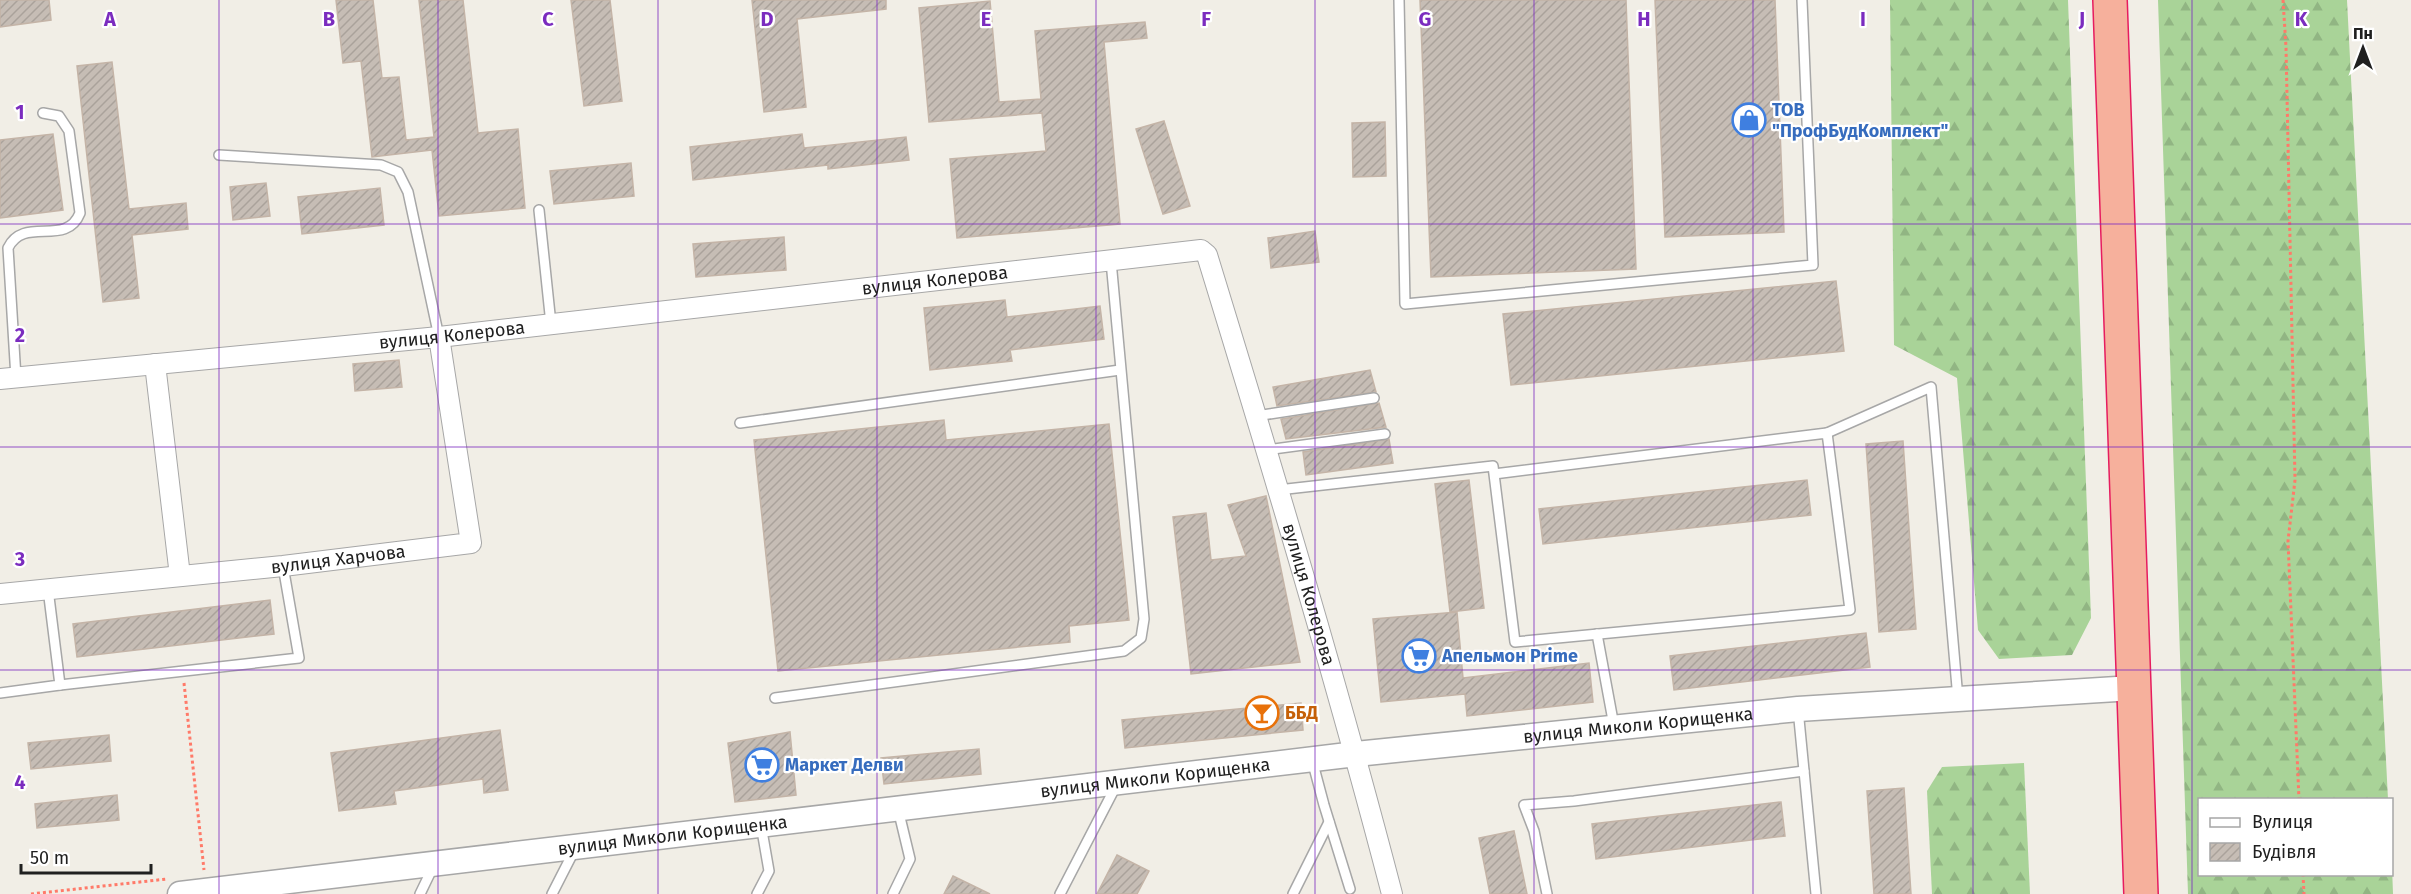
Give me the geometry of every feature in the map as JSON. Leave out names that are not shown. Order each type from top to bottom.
[{"type":"highway","points":[[2110,0],[2141,894]]},
{"type":"street","name":"вулиця Колерова","points":[[8,379],[439,337],[1201,250],[1207,255],[1278,490],[1356,754],[1392,894]]},
{"type":"street","name":"вулиця Харчова","points":[[0,594],[283,566],[471,543],[439,337]]},
{"type":"street","points":[[155,364],[180,576]]},
{"type":"street","name":"вулиця Миколи Корищенка","points":[[180,894],[252,890],[435,864],[1356,754],[1798,709],[2133,688]]},
{"type":"lane","points":[[1399,0],[1405,304],[1813,264],[1802,0]]},
{"type":"lane","points":[[8,379],[8,248],[12,239],[20,234],[70,228],[80,213],[69,131],[59,116],[43,113]]},
{"type":"lane","points":[[219,155],[381,165],[398,172],[408,192],[439,337]]},
{"type":"lane","points":[[539,210],[551,324]]},
{"type":"lane","points":[[775,698],[1124,651],[1141,638],[1144,619],[1111,261]]},
{"type":"lane","points":[[740,423],[1120,370]]},
{"type":"lane","points":[[1494,474],[1827,433],[1931,387],[1958,700]]},
{"type":"lane","points":[[1256,416],[1374,398]]},
{"type":"lane","points":[[1278,490],[1493,466],[1515,642],[1850,610],[1827,433]]},
{"type":"lane","points":[[1266,450],[1385,434]]},
{"type":"lane","points":[[0,693],[299,658],[283,566]]},
{"type":"lane","points":[[48,589],[60,685]]},
{"type":"lane","points":[[1597,634],[1614,728]]},
{"type":"lane","points":[[1798,709],[1816,894]]},
{"type":"lane","points":[[1312,760],[1350,889]]},
{"type":"lane","points":[[1546,894],[1534,831],[1524,805],[1574,801],[1804,771]]},
{"type":"lane","points":[[1060,894],[1117,784]]},
{"type":"lane","points":[[893,894],[910,859],[898,809]]},
{"type":"lane","points":[[1293,894],[1329,822]]},
{"type":"lane","points":[[757,894],[769,871],[761,825]]},
{"type":"lane","points":[[552,894],[576,847]]},
{"type":"lane","points":[[420,894],[435,864]]},
{"type":"path","points":[[2283,0],[2286,47],[2295,480],[2288,541],[2299,798]]},
{"type":"path","points":[[182,671],[205,875]]},
{"type":"path","points":[[2303,876],[2304,894]]},
{"type":"green space","points":[[1890,0],[2068,0],[2091,618],[2072,655],[1999,659],[1978,630],[1957,378],[1894,345]]},
{"type":"green space","points":[[2158,0],[2347,0],[2388,798],[2198,798],[2198,876],[2392,876],[2393,894],[2188,894]]},
{"type":"green space","points":[[2024,763],[2030,894],[1932,894],[1927,791],[1942,767]]},
{"type":"building","points":[[0,0],[49,0],[51,20],[0,27]]},
{"type":"building","points":[[336,0],[373,0],[382,78],[399,77],[406,140],[434,137],[419,0],[463,0],[478,133],[518,129],[525,208],[439,216],[432,150],[372,157],[361,61],[343,63]]},
{"type":"building","points":[[571,0],[610,0],[622,101],[584,106]]},
{"type":"building","points":[[752,0],[886,0],[886,9],[797,19],[806,107],[764,112]]},
{"type":"building","points":[[1420,0],[1626,0],[1636,269],[1431,277]]},
{"type":"building","points":[[1655,0],[1775,0],[1784,232],[1665,237]]},
{"type":"building","points":[[990,1],[999,102],[1041,99],[1035,31],[1145,22],[1147,38],[1104,42],[1120,224],[957,238],[950,159],[1046,151],[1042,113],[929,122],[919,8]]},
{"type":"building","points":[[112,62],[129,209],[186,203],[188,229],[132,235],[139,298],[103,302],[77,66]]},
{"type":"building","points":[[1164,121],[1190,206],[1163,214],[1136,129]]},
{"type":"building","points":[[1385,122],[1386,176],[1353,177],[1352,123]]},
{"type":"building","points":[[53,134],[63,210],[0,218],[0,140]]},
{"type":"building","points":[[802,134],[804,148],[906,137],[909,160],[828,169],[828,165],[693,180],[690,147]]},
{"type":"building","points":[[631,163],[634,196],[554,204],[550,171]]},
{"type":"building","points":[[266,183],[270,216],[233,220],[230,187]]},
{"type":"building","points":[[380,188],[384,225],[302,234],[298,197]]},
{"type":"building","points":[[1315,231],[1319,262],[1271,268],[1268,238]]},
{"type":"building","points":[[784,237],[786,270],[696,277],[693,244]]},
{"type":"building","points":[[1836,281],[1844,351],[1511,385],[1503,314]]},
{"type":"building","points":[[1005,300],[1007,317],[1100,306],[1104,339],[1010,350],[1012,361],[930,370],[924,308]]},
{"type":"building","points":[[399,360],[402,387],[355,391],[353,364]]},
{"type":"building","points":[[1370,370],[1376,392],[1277,406],[1273,387]]},
{"type":"building","points":[[1379,403],[1386,427],[1286,439],[1281,419]]},
{"type":"building","points":[[944,420],[946,440],[1109,424],[1129,620],[1069,626],[1070,642],[778,671],[754,440]]},
{"type":"building","points":[[1389,439],[1393,463],[1306,475],[1303,452]]},
{"type":"building","points":[[1903,441],[1916,629],[1879,632],[1866,444]]},
{"type":"building","points":[[1469,480],[1484,608],[1450,612],[1435,484]]},
{"type":"building","points":[[1807,480],[1811,515],[1543,544],[1539,509]]},
{"type":"building","points":[[1266,496],[1300,662],[1191,674],[1173,517],[1206,513],[1211,560],[1246,556],[1228,505]]},
{"type":"building","points":[[270,600],[274,634],[77,657],[73,624]]},
{"type":"building","points":[[1457,612],[1463,678],[1589,663],[1593,702],[1467,716],[1465,694],[1381,702],[1373,619]]},
{"type":"building","points":[[1866,633],[1870,667],[1674,690],[1670,656]]},
{"type":"building","points":[[1301,703],[1303,730],[1125,748],[1122,720]]},
{"type":"building","points":[[500,730],[508,790],[484,793],[483,779],[394,791],[396,804],[339,811],[331,753]]},
{"type":"building","name":"Маркет Делви","points":[[790,732],[796,795],[735,802],[728,743]]},
{"type":"building","points":[[109,735],[111,761],[31,769],[28,743]]},
{"type":"building","points":[[979,749],[981,774],[884,784],[881,758]]},
{"type":"building","points":[[1904,788],[1911,894],[1874,894],[1867,791]]},
{"type":"building","points":[[117,795],[119,820],[37,828],[35,804]]},
{"type":"building","points":[[1781,802],[1785,836],[1596,859],[1592,824]]},
{"type":"building","points":[[1514,831],[1527,894],[1490,894],[1479,838]]},
{"type":"building","points":[[1117,855],[1149,871],[1137,894],[1097,894]]},
{"type":"building","points":[[953,876],[990,894],[944,894]]},
{"type":"place","name":"ТОВ \"ПрофБудКомплект\"","points":[[1749,120]]},
{"type":"place","name":"Апельмон Prime","points":[[1419,656]]},
{"type":"place","name":"ББД","points":[[1262,713]]},
{"type":"place","name":"Маркет Делви","points":[[762,765]]}]
